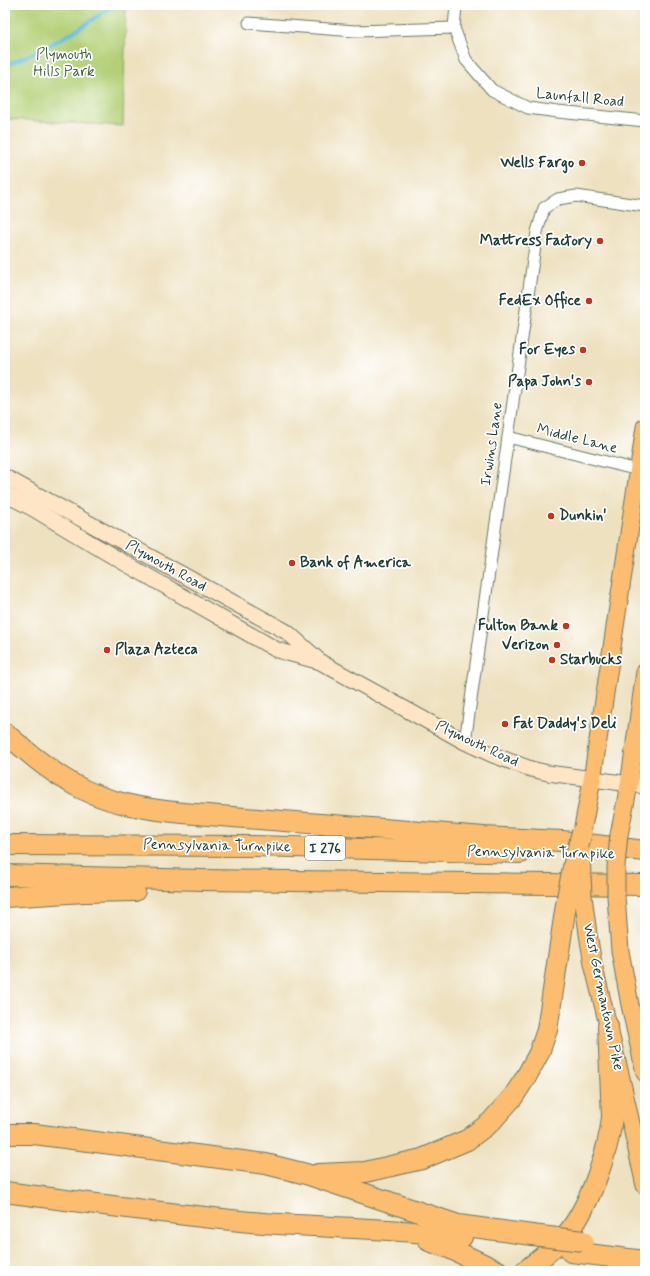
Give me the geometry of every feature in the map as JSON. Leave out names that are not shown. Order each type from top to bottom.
[{"type":"highway","points":[[5,733],[35,758],[71,784],[93,794],[137,807],[183,813],[476,837],[562,841],[645,851]]},
{"type":"highway","points":[[306,1174],[364,1172],[422,1159],[467,1140],[491,1122],[513,1097],[526,1077],[547,1030],[575,897],[572,867],[582,832]]},
{"type":"highway","name":"Pennsylvania Turnpike","points":[[5,844],[253,846],[645,856]]},
{"type":"highway","name":"Pennsylvania Turnpike","points":[[5,875],[202,880],[645,885]]},
{"type":"highway","points":[[5,897],[85,892],[188,890],[202,880]]},
{"type":"highway","points":[[526,1271],[566,1235],[589,1195],[605,1154],[611,1132],[612,1117],[608,1026]]},
{"type":"highway","points":[[5,1134],[34,1134],[266,1164],[306,1174],[452,1224],[529,1241]]},
{"type":"highway","points":[[5,1192],[251,1222],[396,1230],[529,1241],[637,1254]]},
{"type":"highway","points":[[348,1228],[430,1242],[450,1248],[495,1270]]},
{"type":"main road","points":[[582,832],[592,780],[645,426]]},
{"type":"main road","name":"Plymouth Road","points":[[5,477],[288,632],[322,663],[464,742],[493,755],[531,769],[592,780],[637,785]]},
{"type":"main road","name":"Plymouth Road","points":[[5,494],[32,508],[276,650],[322,663]]},
{"type":"main road","name":"West Germantown Pike","points":[[645,672],[637,785],[619,835],[616,866],[616,896],[620,951],[645,1073]]},
{"type":"main road","name":"West Germantown Pike","points":[[575,897],[588,934],[593,964],[645,1186]]},
{"type":"street","name":"Launfall Road","points":[[456,5],[454,28],[466,60],[492,90],[528,108],[645,121]]},
{"type":"street","points":[[249,23],[355,31],[454,28]]},
{"type":"street","name":"Irwins Lane","points":[[464,742],[538,232],[544,208],[558,199],[576,196],[645,206]]},
{"type":"street","name":"Middle Lane","points":[[508,437],[638,470]]},
{"type":"green space","name":"Plymouth Hills Park","points":[[5,5],[126,5],[123,126],[5,119]]},
{"type":"waterway","points":[[5,65],[19,60],[61,39],[113,5]]},
{"type":"place","name":"Wells Fargo","points":[[582,163]]},
{"type":"place","name":"Mattress Factory","points":[[600,241]]},
{"type":"place","name":"FedEx Office","points":[[589,301]]},
{"type":"place","name":"For Eyes","points":[[583,350]]},
{"type":"place","name":"Papa John's","points":[[589,382]]},
{"type":"place","name":"Dunkin'","points":[[551,516]]},
{"type":"place","name":"Bank of America","points":[[292,563]]},
{"type":"place","name":"Fulton Bank","points":[[566,626]]},
{"type":"place","name":"Verizon","points":[[557,645]]},
{"type":"place","name":"Plaza Azteca","points":[[107,650]]},
{"type":"place","name":"Starbucks","points":[[552,660]]},
{"type":"place","name":"Fat Daddy's Deli","points":[[505,724]]}]
